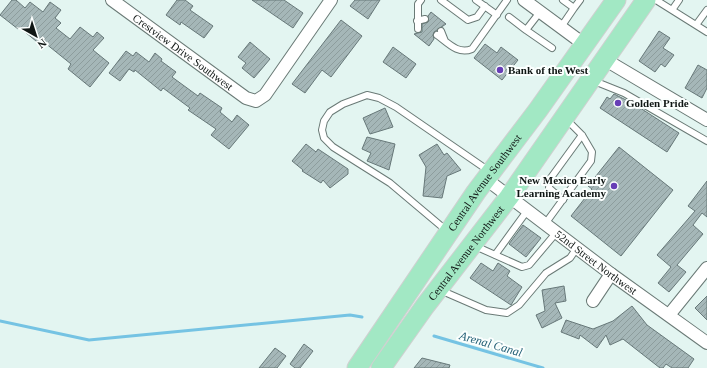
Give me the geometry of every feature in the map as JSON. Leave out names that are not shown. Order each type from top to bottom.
[{"type":"main road","name":"Central Avenue Southwest","points":[[357,368],[448,232],[585,45],[616,0]]},
{"type":"main road","name":"Central Avenue Northwest","points":[[381,368],[425,306],[509,197],[646,0]]},
{"type":"street","name":"Crestview Drive Southwest","points":[[112,0],[246,98],[256,100],[265,95],[325,2]]},
{"type":"street","points":[[524,0],[585,45]]},
{"type":"street","points":[[604,59],[707,120]]},
{"type":"street","name":"52nd Street Northwest","points":[[489,176],[509,197],[611,274],[707,343]]},
{"type":"street","points":[[669,315],[707,268]]},
{"type":"street","points":[[593,301],[611,274]]},
{"type":"lane","points":[[420,23],[418,4],[421,0]]},
{"type":"lane","points":[[441,0],[468,20],[477,18],[485,6]]},
{"type":"lane","points":[[476,0],[497,15]]},
{"type":"lane","points":[[437,35],[459,51],[465,52],[472,50],[507,0]]},
{"type":"lane","points":[[564,0],[574,8]]},
{"type":"lane","points":[[560,27],[580,0]]},
{"type":"lane","points":[[656,0],[707,32]]},
{"type":"lane","points":[[672,10],[679,0]]},
{"type":"lane","points":[[696,25],[707,10]]},
{"type":"lane","points":[[526,30],[540,12]]},
{"type":"lane","points":[[509,17],[552,48]]},
{"type":"lane","points":[[590,80],[624,93],[707,141]]},
{"type":"lane","points":[[448,232],[390,184],[333,147],[324,138],[322,130],[324,121],[330,112],[343,104],[367,95],[380,98],[396,107],[489,176]]},
{"type":"lane","points":[[545,224],[591,161],[592,152],[582,135],[564,118]]},
{"type":"lane","points":[[563,200],[549,188],[550,179],[582,135]]},
{"type":"lane","points":[[495,255],[527,210]]},
{"type":"lane","points":[[472,244],[522,267],[529,265],[556,233]]},
{"type":"lane","points":[[438,289],[486,310],[507,313],[519,305],[546,273],[570,258],[577,248]]},
{"type":"building","points":[[12,0],[16,0],[25,8],[30,2],[43,12],[50,2],[61,10],[55,18],[61,23],[56,28],[70,39],[80,27],[93,37],[97,32],[104,38],[93,50],[109,63],[90,87],[68,69],[71,64],[45,43],[42,46],[19,27],[18,29],[0,15]]},
{"type":"building","points":[[177,0],[185,0],[193,6],[190,10],[213,26],[204,38],[181,22],[180,25],[166,15]]},
{"type":"building","points":[[252,0],[284,0],[303,13],[293,28]]},
{"type":"building","points":[[355,0],[380,0],[368,19],[350,6]]},
{"type":"building","points":[[431,12],[446,24],[434,32],[434,39],[429,46],[414,34],[422,32],[422,24],[428,22],[428,16]]},
{"type":"building","points":[[341,20],[362,36],[331,77],[322,70],[305,93],[292,84]]},
{"type":"building","points":[[659,31],[670,38],[663,48],[674,55],[665,67],[661,64],[655,72],[639,61]]},
{"type":"building","points":[[250,42],[270,59],[254,78],[242,68],[246,63],[238,57]]},
{"type":"building","name":"Bank of the West","points":[[485,44],[497,53],[501,47],[518,60],[502,80],[474,58]]},
{"type":"building","points":[[393,47],[416,64],[406,78],[383,62]]},
{"type":"building","points":[[126,51],[133,56],[136,52],[149,62],[155,53],[162,59],[161,61],[176,72],[172,77],[198,96],[200,93],[222,108],[220,112],[232,122],[237,115],[249,125],[229,149],[211,135],[216,129],[188,110],[190,108],[163,88],[161,91],[135,70],[134,72],[129,69],[120,81],[109,73]]},
{"type":"building","points":[[698,65],[707,70],[707,88],[702,98],[685,88]]},
{"type":"building","points":[[614,94],[634,104],[679,133],[667,152],[600,108],[607,97],[610,99]]},
{"type":"building","points":[[385,108],[393,127],[370,134],[363,118]]},
{"type":"building","points":[[367,137],[395,144],[389,170],[367,161],[371,153],[362,149]]},
{"type":"building","points":[[306,144],[316,152],[318,149],[348,169],[348,174],[330,188],[323,180],[321,183],[302,171],[303,170],[292,161]]},
{"type":"building","points":[[437,144],[444,155],[447,153],[461,170],[447,176],[442,198],[423,196],[426,167],[419,155]]},
{"type":"building","points":[[619,147],[673,190],[621,256],[571,216],[592,189],[588,186]]},
{"type":"building","points":[[707,181],[707,217],[702,213],[693,225],[703,234],[677,265],[686,272],[669,292],[658,283],[671,267],[657,255],[695,211],[688,206]]},
{"type":"building","points":[[523,225],[541,238],[526,257],[509,244]]},
{"type":"building","points":[[481,263],[493,271],[498,263],[510,271],[507,276],[522,287],[511,305],[470,278]]},
{"type":"building","points":[[564,286],[566,301],[555,303],[562,318],[542,328],[536,315],[545,311],[542,290]]},
{"type":"building","points":[[707,296],[707,320],[695,308]]},
{"type":"building","points":[[632,306],[647,325],[694,359],[688,368],[672,368],[666,364],[663,368],[660,368],[623,339],[610,345],[606,335],[597,348],[580,335],[579,339],[561,332],[566,320],[593,329],[613,321]]},
{"type":"building","points":[[304,344],[313,351],[300,368],[295,368],[290,364]]},
{"type":"building","points":[[275,348],[286,356],[277,368],[259,368]]},
{"type":"building","points":[[422,358],[450,365],[449,368],[414,368]]},
{"type":"waterway","points":[[0,321],[89,340],[350,315],[362,317]]},
{"type":"waterway","name":"Arenal Canal","points":[[434,336],[543,368]]},
{"type":"place","name":"Bank of the West","points":[[500,70]]},
{"type":"place","name":"Golden Pride","points":[[618,103]]},
{"type":"place","name":"New Mexico Early Learning Academy","points":[[614,186]]}]
